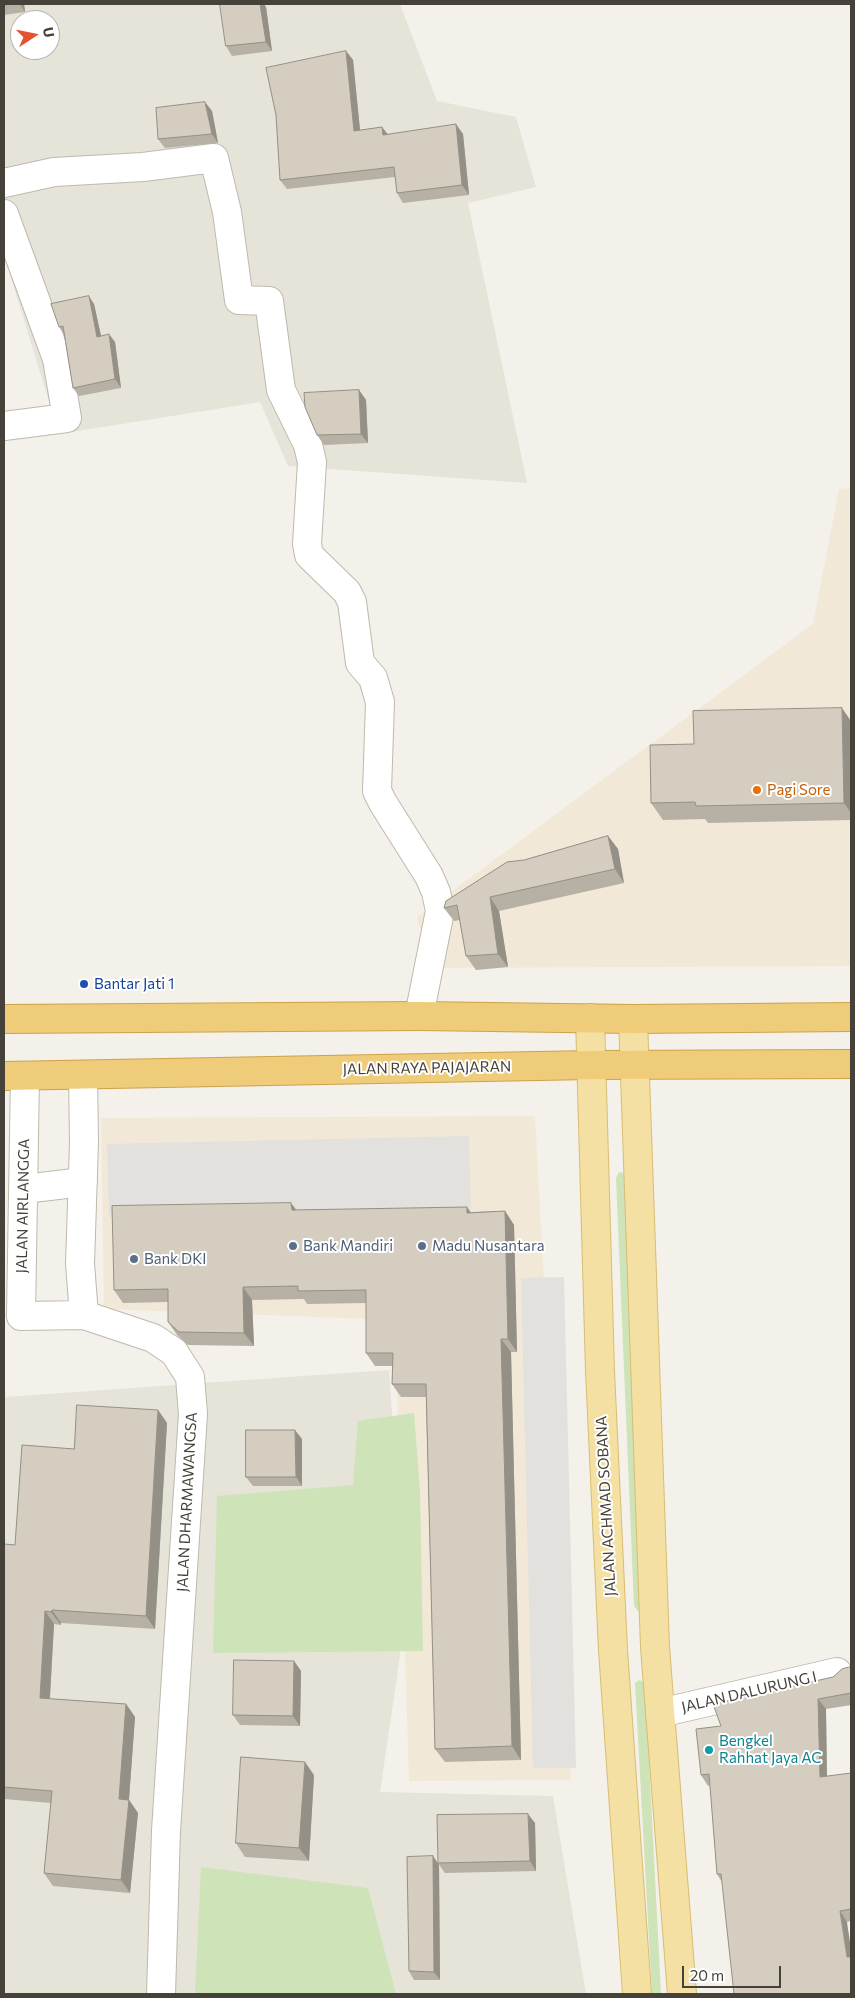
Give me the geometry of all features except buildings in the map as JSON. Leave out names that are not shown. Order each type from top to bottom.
[{"type":"highway","points":[[4,1019],[419,1016],[634,1019],[851,1017]]},
{"type":"highway","name":"JALAN RAYA PAJAJARAN","points":[[14,1076],[590,1065],[851,1064]]},
{"type":"main road","name":"JALAN ACHMAD SOBANA","points":[[590,1018],[600,1370],[613,1650],[637,1994]]},
{"type":"main road","points":[[634,1019],[655,1647],[682,1994]]},
{"type":"main road","points":[[613,1650],[655,1647]]},
{"type":"street","points":[[4,183],[54,172],[143,167],[214,158],[227,212],[239,300],[269,301],[281,390],[308,445],[312,462],[307,544],[309,554],[347,592],[352,602],[360,663],[373,678],[380,702],[377,791],[429,876],[436,892],[440,911],[419,1016]]},
{"type":"street","points":[[4,214],[57,359],[67,418],[4,426]]},
{"type":"street","points":[[83,1075],[84,1142],[80,1264],[84,1315]]},
{"type":"street","name":"JALAN AIRLANGGA","points":[[12,1322],[24,1189],[14,1076]]},
{"type":"street","points":[[24,1189],[83,1182]]},
{"type":"street","name":"JALAN DHARMAWANGSA","points":[[12,1322],[84,1315],[153,1338],[174,1352],[190,1376],[193,1414],[166,1831],[161,1994]]},
{"type":"street","name":"JALAN DALURUNG I","points":[[660,1713],[837,1672]]},
{"type":"shaded area","points":[[4,4],[400,4],[437,101],[516,117],[536,187],[468,203],[527,483],[288,466],[260,402],[59,434],[4,255]]},
{"type":"shaded area","points":[[851,488],[851,966],[432,968],[417,917],[813,624],[839,489]]},
{"type":"shaded area","points":[[535,1116],[571,1780],[409,1781],[395,1320],[104,1309],[101,1118]]},
{"type":"shaded area","points":[[469,1136],[471,1218],[303,1213],[109,1217],[107,1144]]},
{"type":"shaded area","points":[[564,1277],[576,1768],[533,1768],[521,1278]]},
{"type":"shaded area","points":[[389,1370],[399,1511],[400,1656],[380,1792],[553,1796],[586,1994],[4,1994],[4,1397]]},
{"type":"green space","points":[[619,1172],[625,1173],[640,1610],[638,1611],[634,1606],[616,1178]]},
{"type":"green space","points":[[414,1413],[420,1491],[423,1651],[213,1653],[217,1496],[353,1485],[358,1421]]},
{"type":"green space","points":[[639,1680],[645,1683],[661,1994],[652,1994],[635,1683]]},
{"type":"green space","points":[[201,1867],[368,1888],[396,1994],[195,1994]]},
{"type":"place","name":"Pagi Sore","points":[[757,790]]},
{"type":"place","name":"Bantar Jati 1","points":[[84,984]]},
{"type":"place","name":"Bank Mandiri","points":[[293,1246]]},
{"type":"place","name":"Madu Nusantara","points":[[422,1246]]},
{"type":"place","name":"Bank DKI","points":[[134,1259]]},
{"type":"place","name":"Bengkel Rahhat Jaya AC","points":[[709,1750]]}]
